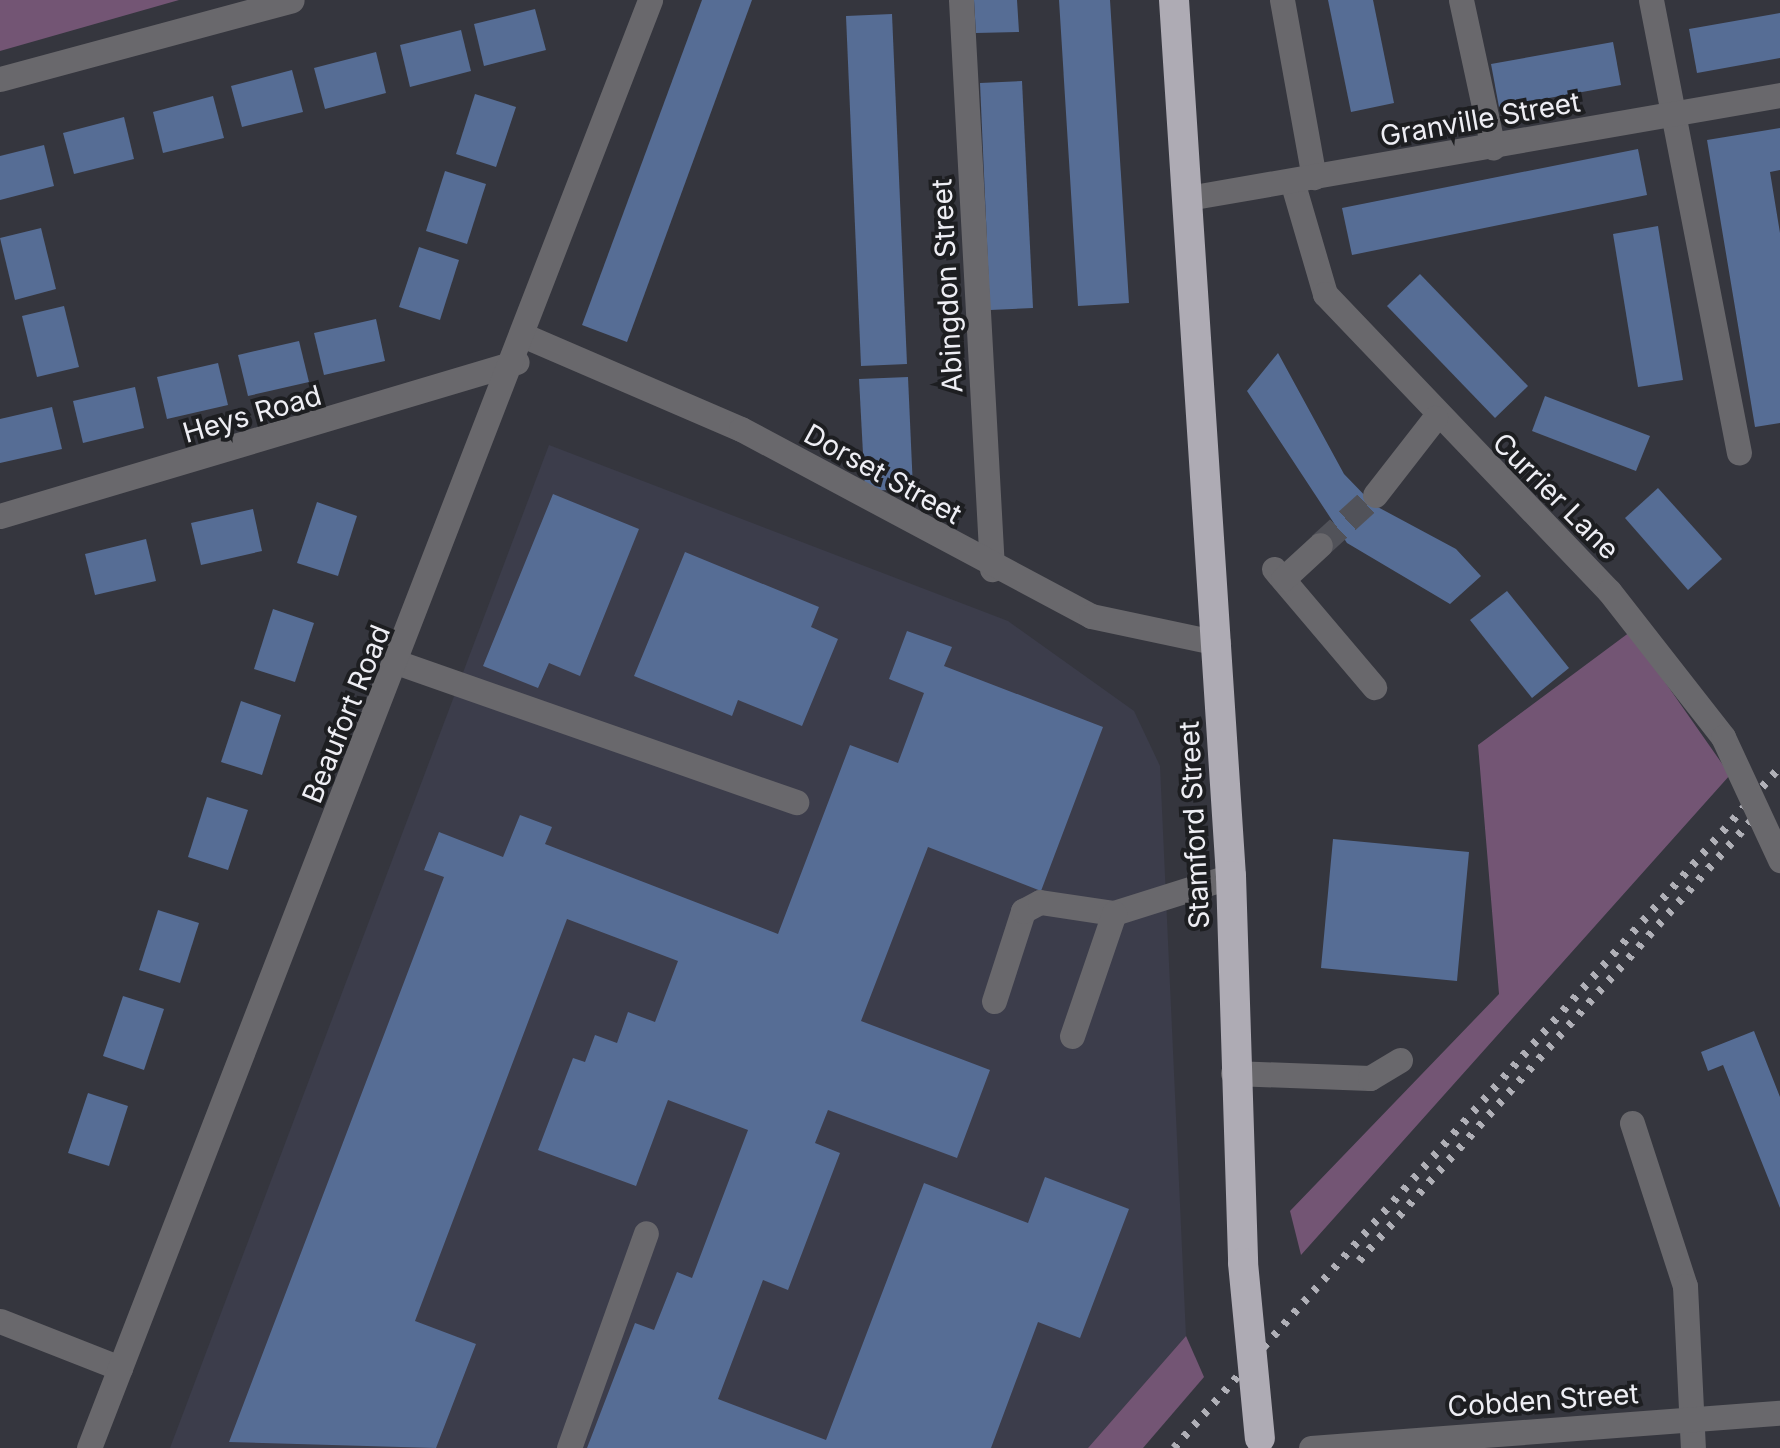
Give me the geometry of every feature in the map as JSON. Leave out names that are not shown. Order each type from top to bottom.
[{"type":"highway","name":"Stamford Street","points":[[1174,0],[1231,876],[1233,1073],[1243,1263],[1260,1443]]},
{"type":"street","points":[[0,79],[292,0]]},
{"type":"street","name":"Beaufort Road","points":[[89,1448],[517,362],[650,0]]},
{"type":"street","name":"Abingdon Street","points":[[961,0],[992,569]]},
{"type":"street","name":"Currier Lane","points":[[1282,0],[1303,179],[1325,294],[1435,418],[1609,591],[1723,737],[1780,860]]},
{"type":"street","points":[[1462,0],[1494,148]]},
{"type":"street","points":[[1651,0],[1739,452]]},
{"type":"street","name":"Granville Street","points":[[1188,198],[1494,148],[1780,94]]},
{"type":"street","name":"Dorset Street","points":[[524,336],[741,428],[992,569],[1091,616],[1218,642]]},
{"type":"street","name":"Heys Road","points":[[0,516],[517,362]]},
{"type":"street","points":[[1374,495],[1435,418]]},
{"type":"street","points":[[1320,545],[1279,574],[1374,687]]},
{"type":"street","points":[[398,663],[796,802]]},
{"type":"street","points":[[994,1001],[1023,910],[1040,902],[1114,912],[1231,876]]},
{"type":"street","points":[[1072,1036],[1114,912]]},
{"type":"street","points":[[1233,1073],[1370,1078],[1400,1060]]},
{"type":"street","points":[[1632,1123],[1685,1286],[1693,1448]]},
{"type":"street","points":[[569,1448],[646,1234]]},
{"type":"street","points":[[0,1321],[120,1368]]},
{"type":"street","name":"Cobden Street","points":[[1310,1448],[1502,1440],[1691,1418],[1780,1413]]},
{"type":"shaded area","points":[[0,0],[179,0],[0,51]]},
{"type":"shaded area","points":[[549,445],[1008,621],[1134,711],[1160,766],[1186,1336],[1088,1448],[170,1448]]},
{"type":"shaded area","points":[[1630,632],[1730,775],[1301,1255],[1290,1211],[1499,994],[1478,745]]},
{"type":"shaded area","points":[[1186,1336],[1204,1377],[1143,1448],[1088,1448]]},
{"type":"building","points":[[702,0],[752,0],[627,342],[582,325]]},
{"type":"building","points":[[974,0],[1017,0],[1019,32],[976,33]]},
{"type":"building","points":[[1059,0],[1110,0],[1129,303],[1078,306]]},
{"type":"building","points":[[1328,0],[1373,0],[1394,103],[1351,112]]},
{"type":"building","points":[[535,9],[546,50],[484,66],[474,24]]},
{"type":"building","points":[[1780,13],[1780,58],[1697,73],[1689,29]]},
{"type":"building","points":[[892,14],[907,364],[861,366],[846,16]]},
{"type":"building","points":[[461,30],[471,71],[410,87],[400,45]]},
{"type":"building","points":[[1613,42],[1621,85],[1499,107],[1491,64]]},
{"type":"building","points":[[376,52],[386,93],[325,109],[314,68]]},
{"type":"building","points":[[292,70],[303,112],[242,127],[231,86]]},
{"type":"building","points":[[1022,81],[1033,308],[990,310],[980,83]]},
{"type":"building","points":[[475,94],[516,107],[496,167],[456,154]]},
{"type":"building","points":[[213,96],[224,138],[163,153],[153,112]]},
{"type":"building","points":[[124,117],[134,159],[74,174],[63,133]]},
{"type":"building","points":[[1780,128],[1780,170],[1770,172],[1780,233],[1780,423],[1755,427],[1707,140]]},
{"type":"building","points":[[44,145],[54,186],[0,200],[0,156]]},
{"type":"building","points":[[1638,149],[1647,195],[1352,255],[1342,208]]},
{"type":"building","points":[[445,171],[486,184],[467,244],[426,231]]},
{"type":"building","points":[[1658,226],[1683,380],[1638,387],[1613,234]]},
{"type":"building","points":[[41,228],[56,289],[15,300],[0,238]]},
{"type":"building","points":[[419,247],[459,260],[440,320],[399,307]]},
{"type":"building","points":[[1420,274],[1528,386],[1495,418],[1387,306]]},
{"type":"building","points":[[64,306],[79,367],[37,377],[22,316]]},
{"type":"building","points":[[376,319],[385,361],[324,375],[314,333]]},
{"type":"building","points":[[299,341],[309,382],[248,396],[238,355]]},
{"type":"building","points":[[1278,353],[1344,474],[1374,505],[1456,549],[1481,576],[1450,604],[1347,543],[1247,391]]},
{"type":"building","points":[[218,363],[228,405],[167,419],[157,377]]},
{"type":"building","points":[[908,377],[913,489],[865,491],[859,379]]},
{"type":"building","points":[[135,387],[144,428],[83,443],[73,401]]},
{"type":"building","points":[[1545,396],[1650,436],[1636,471],[1532,431]]},
{"type":"building","points":[[52,407],[62,449],[0,463],[0,419]]},
{"type":"building","points":[[1658,488],[1722,559],[1688,590],[1625,518]]},
{"type":"building","points":[[553,494],[639,529],[580,676],[549,663],[538,688],[483,666]]},
{"type":"building","points":[[317,502],[357,516],[338,576],[297,563]]},
{"type":"building","points":[[253,509],[262,551],[201,565],[191,523]]},
{"type":"building","points":[[146,539],[156,581],[95,595],[85,554]]},
{"type":"building","points":[[685,552],[819,607],[811,627],[838,639],[802,726],[738,700],[732,716],[634,676]]},
{"type":"building","points":[[1507,591],[1569,668],[1532,698],[1470,620]]},
{"type":"building","points":[[273,609],[314,623],[295,682],[254,669]]},
{"type":"building","points":[[907,631],[952,647],[944,666],[1103,727],[1041,891],[928,847],[861,1021],[990,1070],[957,1158],[828,1110],[815,1143],[840,1153],[788,1290],[763,1280],[718,1399],[826,1440],[924,1183],[1028,1223],[1045,1177],[1129,1209],[1080,1338],[1038,1322],[991,1448],[587,1448],[635,1323],[654,1330],[677,1272],[692,1278],[748,1130],[668,1100],[636,1186],[538,1150],[573,1058],[585,1062],[595,1035],[617,1043],[628,1012],[655,1022],[678,961],[567,919],[415,1321],[476,1344],[436,1448],[229,1442],[444,877],[424,870],[439,832],[503,857],[520,815],[552,827],[545,844],[778,934],[850,745],[898,763],[924,693],[889,679]]},
{"type":"building","points":[[241,701],[281,715],[262,775],[221,762]]},
{"type":"building","points":[[207,797],[248,810],[228,870],[188,857]]},
{"type":"building","points":[[1333,839],[1469,852],[1457,981],[1321,968]]},
{"type":"building","points":[[158,910],[199,923],[180,983],[139,970]]},
{"type":"building","points":[[123,996],[164,1009],[144,1070],[103,1056]]},
{"type":"building","points":[[1754,1031],[1780,1097],[1780,1208],[1723,1065],[1708,1071],[1701,1052]]},
{"type":"building","points":[[88,1093],[128,1106],[109,1166],[68,1153]]},
{"type":"tunnel","points":[[1320,545],[1375,495]]},
{"type":"railway","points":[[1174,1448],[1780,767]]},
{"type":"railway","points":[[1359,1261],[1751,821]]}]
